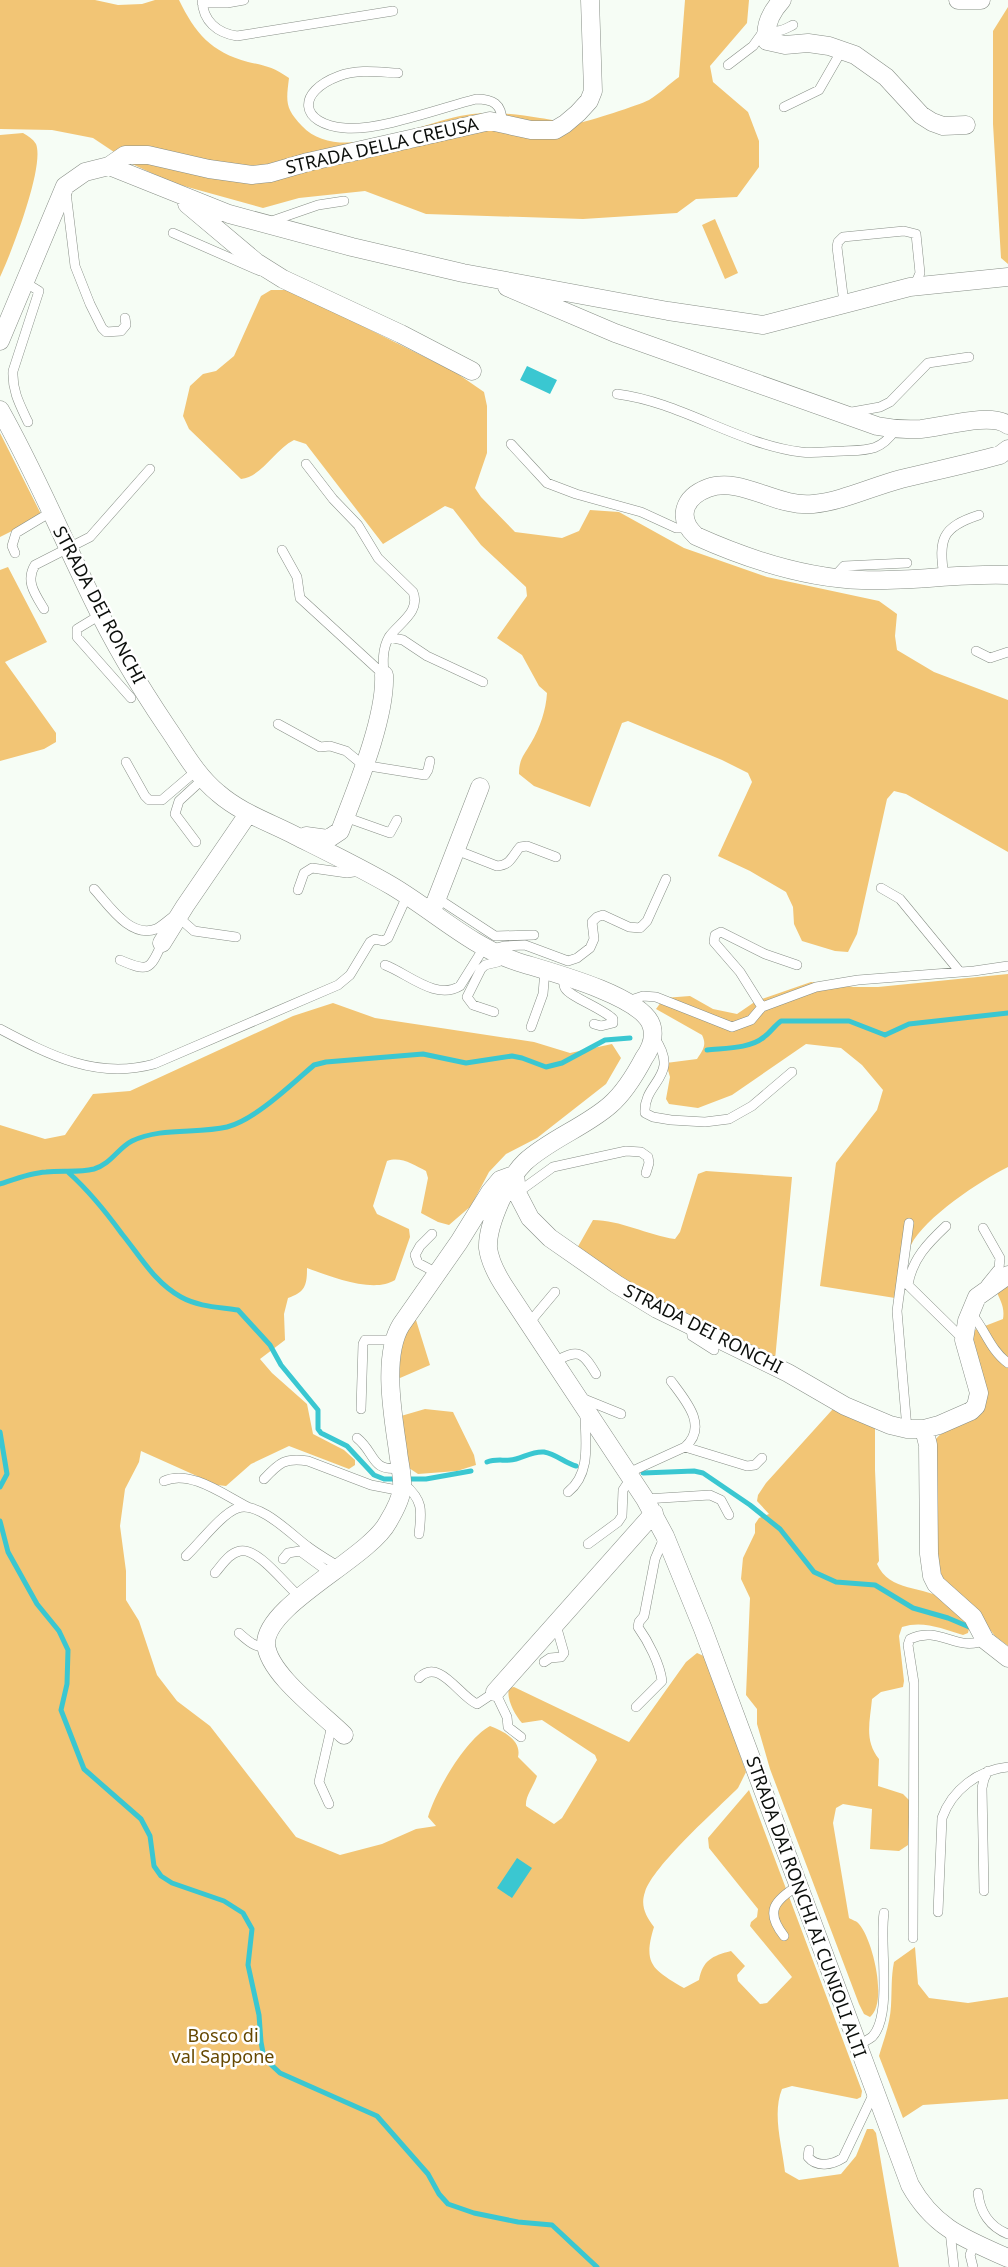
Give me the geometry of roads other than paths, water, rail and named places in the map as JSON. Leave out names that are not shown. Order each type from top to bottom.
[{"type":"street","name":"STRADA DELLA CREUSA","points":[[65,186],[85,172],[108,166],[125,155],[141,154],[175,159],[209,169],[252,175],[270,173],[469,124],[490,121],[531,130],[555,130],[589,101],[593,90],[590,0]]},
{"type":"street","points":[[778,2],[766,28],[766,38],[772,44],[808,43],[855,55],[880,72],[932,122],[943,126],[966,125]]},
{"type":"street","points":[[108,166],[211,208],[377,253],[668,311],[764,325],[914,287],[1008,277]]},
{"type":"street","points":[[0,341],[65,186]]},
{"type":"street","points":[[171,191],[256,262],[472,371]]},
{"type":"street","points":[[493,278],[516,292],[615,333],[877,426],[895,430],[986,420],[1006,422]]},
{"type":"street","name":"STRADA DEI RONCHI","points":[[0,410],[100,615],[135,677],[199,775],[219,794],[248,814],[295,835],[407,896],[435,905],[492,950],[626,1001],[642,1011],[652,1026],[653,1036]]},
{"type":"street","points":[[1008,449],[1000,455],[812,504],[777,501],[723,484],[697,493],[684,513],[687,528],[710,543],[767,563],[834,577],[866,580],[1008,575]]},
{"type":"street","name":"STRADA DEI RONCHI","points":[[295,835],[328,839],[340,831],[380,710],[385,691],[384,675]]},
{"type":"street","points":[[435,905],[480,787]]},
{"type":"street","points":[[162,943],[248,814]]},
{"type":"street","points":[[338,1729],[283,1679],[266,1647],[273,1626],[300,1597],[373,1542],[381,1532],[401,1479],[393,1414],[393,1340],[500,1180],[515,1174],[539,1151],[613,1103],[634,1077],[653,1036]]},
{"type":"street","name":"STRADA DEI RONCHI","points":[[515,1174],[517,1193],[530,1218],[550,1238],[616,1284],[690,1326],[788,1373],[852,1410],[891,1425],[915,1429]]},
{"type":"street","name":"STRADA DAI RONCHI AI CUNIOLI ALTI","points":[[515,1174],[491,1228],[488,1246],[496,1273],[650,1506],[665,1536],[799,1885],[910,2185],[926,2212],[950,2231],[1008,2258]]},
{"type":"street","points":[[1008,1275],[977,1297],[970,1312],[964,1340],[979,1393],[976,1406],[956,1419],[915,1429],[928,1445],[929,1554],[932,1576],[936,1584],[973,1617],[985,1640],[1008,1658]]},
{"type":"street","points":[[495,1692],[556,1624],[650,1506]]},
{"type":"lane","points":[[244,0],[227,4],[202,2],[205,15],[213,26],[226,34],[237,36],[393,11]]},
{"type":"lane","points":[[728,65],[753,46],[766,28],[780,32],[793,25]]},
{"type":"lane","points":[[784,107],[819,90],[842,50]]},
{"type":"lane","points":[[398,74],[365,71],[341,75],[314,89],[309,101],[311,114],[335,127],[359,127],[476,99],[486,99],[500,107],[502,122]]},
{"type":"lane","points":[[65,186],[75,266],[90,304],[106,332],[121,331],[126,325],[125,318]]},
{"type":"lane","points":[[264,224],[283,215],[344,201]]},
{"type":"lane","points":[[844,303],[837,247],[843,237],[904,231],[916,234],[920,273],[914,287]]},
{"type":"lane","points":[[173,233],[251,269],[263,272],[268,269]]},
{"type":"lane","points":[[26,283],[39,291],[13,372],[13,380],[14,391],[28,422]]},
{"type":"lane","points":[[840,414],[864,411],[890,402],[928,363],[969,357]]},
{"type":"lane","points":[[617,394],[662,405],[768,445],[802,452],[867,450],[888,442],[895,430]]},
{"type":"lane","points":[[511,444],[547,483],[641,512],[676,528],[687,528]]},
{"type":"lane","points":[[306,464],[333,499],[358,525],[378,558],[416,598],[415,606],[389,637],[383,657],[384,675]]},
{"type":"lane","points":[[44,609],[31,586],[31,572],[40,561],[90,537],[150,469]]},
{"type":"lane","points":[[15,554],[12,546],[16,533],[51,512]]},
{"type":"lane","points":[[944,576],[941,545],[946,533],[954,524],[979,515]]},
{"type":"lane","points":[[282,550],[297,578],[300,598],[384,675]]},
{"type":"lane","points":[[834,577],[844,566],[907,563]]},
{"type":"lane","points":[[100,615],[77,629],[77,637],[131,698]]},
{"type":"lane","points":[[389,637],[403,640],[427,656],[483,682]]},
{"type":"lane","points":[[976,651],[990,657],[1008,652]]},
{"type":"lane","points":[[278,724],[320,747],[330,746],[346,751],[363,765],[425,775],[430,761]]},
{"type":"lane","points":[[126,762],[149,800],[162,800],[199,775]]},
{"type":"lane","points":[[196,842],[175,814],[179,801],[199,775]]},
{"type":"lane","points":[[345,817],[390,833],[397,820]]},
{"type":"lane","points":[[456,850],[497,866],[512,860],[520,847],[527,846],[556,858]]},
{"type":"lane","points":[[298,890],[304,873],[312,868],[356,873],[362,870]]},
{"type":"lane","points":[[385,965],[426,987],[446,990],[460,986],[492,950],[504,946],[524,945],[568,961],[590,948],[594,939],[592,922],[597,917],[603,915],[629,927],[640,928],[647,920],[666,879]]},
{"type":"lane","points":[[881,888],[900,899],[960,972]]},
{"type":"lane","points":[[94,889],[120,919],[143,930],[160,928],[182,911],[194,931],[236,937]]},
{"type":"lane","points":[[0,1029],[45,1054],[67,1061],[137,1069],[338,985],[350,975],[370,942],[388,938],[407,896]]},
{"type":"lane","points":[[435,905],[495,936],[534,935]]},
{"type":"lane","points":[[762,1007],[740,972],[713,942],[716,935],[720,932],[765,954],[797,965]]},
{"type":"lane","points":[[120,960],[141,969],[147,968],[154,963],[162,943]]},
{"type":"lane","points":[[492,950],[498,962],[481,968],[467,997],[473,1005],[494,1012]]},
{"type":"lane","points":[[626,1001],[643,996],[656,997],[732,1027],[751,1020],[762,1007],[816,987],[858,980],[1008,966]]},
{"type":"lane","points":[[531,1027],[543,994],[545,970]]},
{"type":"lane","points":[[563,977],[565,988],[574,996],[586,1000],[613,1019],[610,1026],[594,1024]]},
{"type":"lane","points":[[653,1036],[660,1045],[665,1068],[644,1103],[645,1113],[653,1117],[705,1122],[729,1119],[752,1106],[792,1072]]},
{"type":"lane","points":[[517,1193],[553,1167],[626,1151],[640,1152],[648,1157],[646,1173]]},
{"type":"lane","points":[[909,1223],[897,1311],[915,1429]]},
{"type":"lane","points":[[946,1226],[929,1242],[916,1260],[908,1285],[964,1340]]},
{"type":"lane","points":[[983,1228],[1000,1258],[999,1268],[987,1282],[983,1292]]},
{"type":"lane","points":[[432,1234],[415,1255],[418,1263],[436,1273]]},
{"type":"lane","points":[[529,1323],[555,1292]]},
{"type":"lane","points":[[970,1312],[982,1326],[988,1341],[1008,1363]]},
{"type":"lane","points":[[690,1326],[692,1336],[713,1350]]},
{"type":"lane","points":[[361,1409],[363,1344],[365,1340],[373,1338],[393,1340]]},
{"type":"lane","points":[[555,1362],[567,1354],[577,1353],[583,1356],[596,1374]]},
{"type":"lane","points":[[588,1544],[622,1516],[623,1490],[629,1475],[692,1441],[694,1415],[671,1381]]},
{"type":"lane","points":[[569,1492],[576,1486],[583,1469],[581,1402],[621,1414]]},
{"type":"lane","points":[[357,1438],[378,1465],[401,1479],[420,1502],[419,1534]]},
{"type":"lane","points":[[685,1447],[747,1466],[755,1465],[762,1458]]},
{"type":"lane","points":[[264,1479],[284,1461],[298,1459],[371,1485],[401,1479]]},
{"type":"lane","points":[[164,1481],[173,1477],[190,1479],[268,1516],[335,1570]]},
{"type":"lane","points":[[650,1506],[710,1495],[721,1500],[729,1515]]},
{"type":"lane","points":[[186,1556],[228,1515],[239,1508],[249,1508]]},
{"type":"lane","points":[[636,1707],[662,1681],[638,1627],[644,1616],[655,1559],[665,1536]]},
{"type":"lane","points":[[215,1573],[229,1557],[240,1551],[253,1552],[300,1597]]},
{"type":"lane","points":[[283,1559],[288,1553],[300,1551],[335,1570]]},
{"type":"lane","points":[[544,1662],[564,1654],[556,1624]]},
{"type":"lane","points":[[239,1633],[251,1643],[266,1647]]},
{"type":"lane","points":[[913,1938],[914,1684],[908,1645],[910,1639],[915,1637],[938,1635],[967,1645],[985,1640]]},
{"type":"lane","points":[[419,1678],[424,1672],[431,1670],[440,1673],[477,1704],[495,1692],[507,1717],[508,1727],[521,1737]]},
{"type":"lane","points":[[329,1804],[319,1782],[338,1729]]},
{"type":"lane","points":[[938,1912],[942,1818],[947,1804],[972,1780],[989,1769],[1008,1767]]},
{"type":"lane","points":[[984,1892],[982,1788],[989,1769]]},
{"type":"lane","points":[[785,1936],[773,1918],[773,1909],[781,1898],[799,1885]]},
{"type":"lane","points":[[858,2045],[877,2030],[884,2010],[881,1931],[884,1913]]},
{"type":"lane","points":[[809,2150],[808,2157],[819,2165],[836,2163],[843,2158],[859,2129],[874,2091]]},
{"type":"lane","points":[[978,2193],[979,2205],[987,2218],[997,2230],[1008,2234]]},
{"type":"lane","points":[[950,2231],[954,2267]]},
{"type":"lane","points":[[973,2267],[970,2255],[975,2244]]},
{"type":"water","points":[[527,366],[557,380],[550,394],[520,380]]},
{"type":"water","points":[[517,1858],[532,1868],[512,1898],[497,1888]]},
{"type":"waterway","points":[[707,1050],[752,1044],[781,1021],[849,1021],[885,1035],[909,1024],[1008,1013]]},
{"type":"waterway","points":[[0,1184],[23,1176],[52,1171],[94,1169],[105,1164],[127,1144],[143,1137],[167,1132],[215,1129],[238,1123],[273,1100],[314,1065],[326,1062],[423,1054],[466,1063],[512,1056],[546,1067],[562,1063],[605,1040],[630,1038]]},
{"type":"waterway","points":[[69,1173],[97,1202],[163,1284],[195,1303],[238,1310],[270,1345],[281,1365],[318,1410],[318,1429],[321,1433],[347,1446],[374,1475],[384,1479],[426,1479],[471,1471]]},
{"type":"waterway","points":[[0,1432],[7,1474],[0,1487]]},
{"type":"waterway","points":[[487,1462],[512,1460],[544,1452],[576,1466]]},
{"type":"waterway","points":[[643,1473],[703,1473],[780,1529],[814,1572],[836,1582],[875,1585],[913,1608],[974,1629]]},
{"type":"waterway","points":[[0,1521],[8,1552],[37,1604],[59,1631],[68,1650],[67,1684],[61,1710],[84,1769],[141,1819],[150,1836],[154,1866],[161,1876],[172,1883],[224,1901],[243,1913],[252,1929],[248,1965],[259,2015],[264,2058],[280,2073],[377,2116],[428,2174],[448,2204],[474,2213],[518,2222],[552,2225],[597,2267]]},
{"type":"park label","name":"Bosco di val Sappone","points":[[223,2046]]}]
